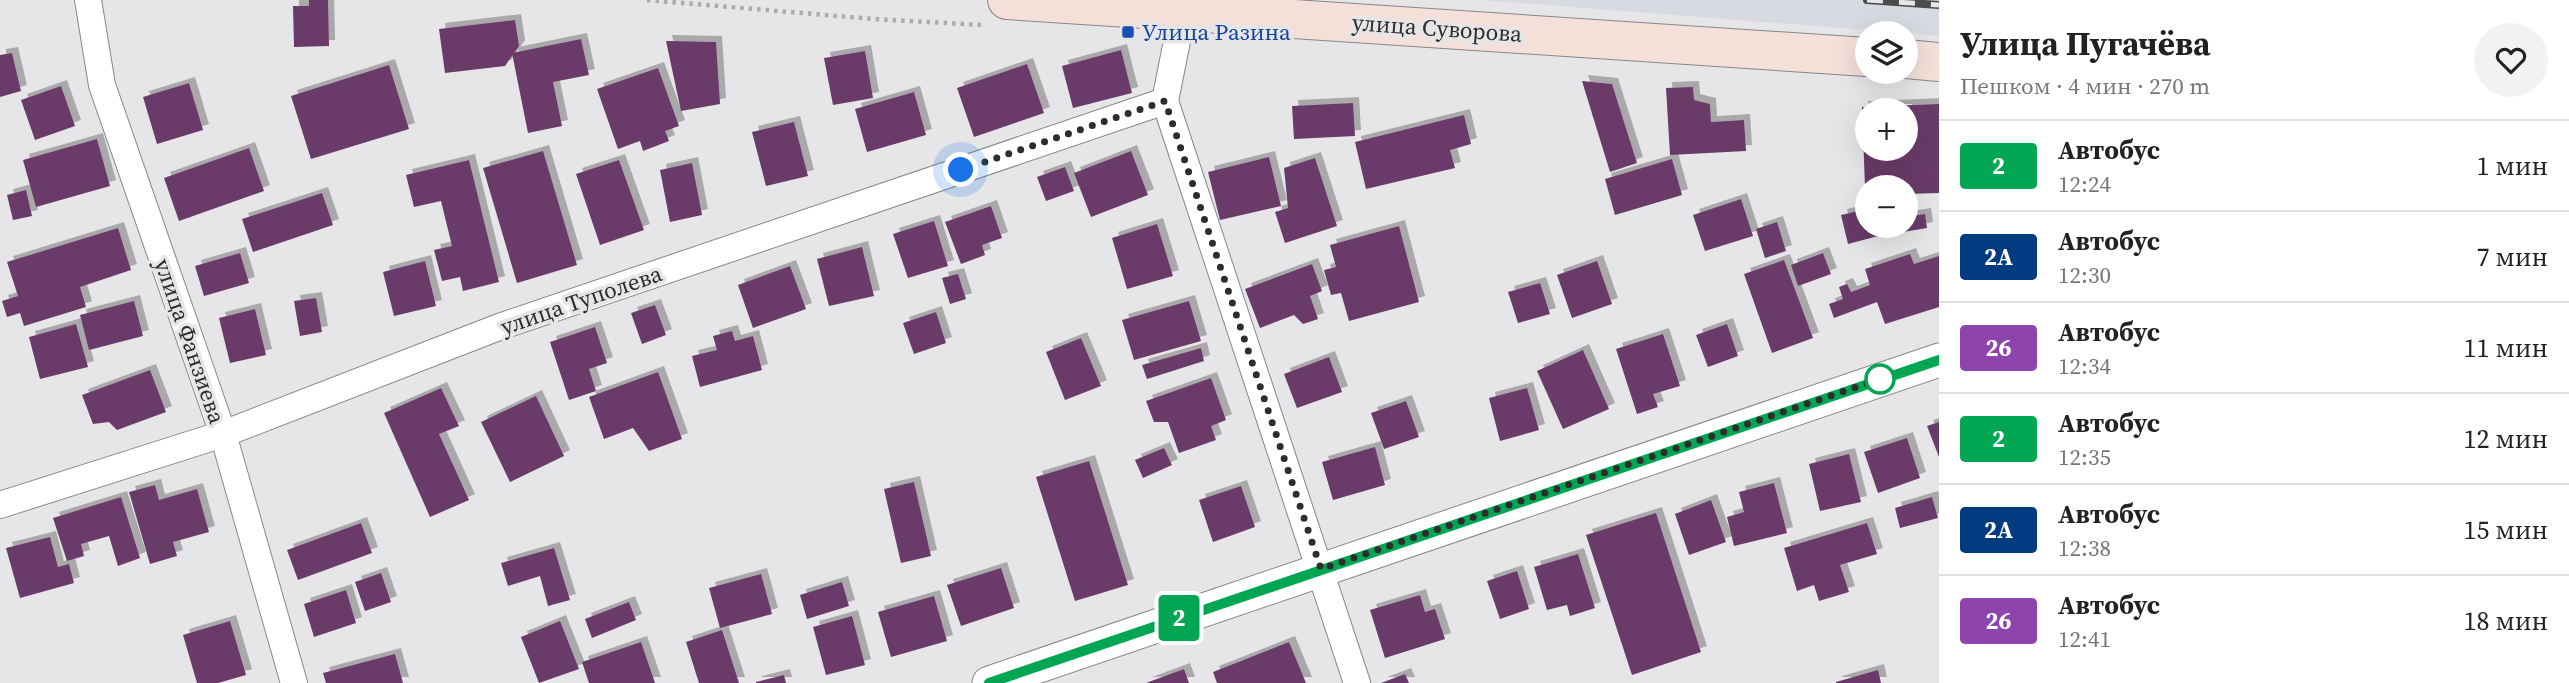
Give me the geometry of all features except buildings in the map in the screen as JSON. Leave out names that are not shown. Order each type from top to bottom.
[{"type":"main road","name":"улица Суворова","points":[[1007,0],[1855,56]]},
{"type":"main road","points":[[1918,60],[1939,61]]},
{"type":"street","name":"улица Фанзиева","points":[[88,0],[102,85],[222,434],[294,683]]},
{"type":"street","points":[[1182,11],[1165,101],[1357,683]]},
{"type":"street","name":"улица Туполева","points":[[0,505],[222,434],[499,327],[1165,101]]},
{"type":"street","points":[[989,683],[1939,360]]},
{"type":"shaded area","points":[[1482,0],[1939,0],[1939,36],[1918,34],[1918,21],[1855,21],[1855,29]]},
{"type":"railway","points":[[1867,0],[1939,5]]},
{"type":"bus line","name":"2","points":[[989,683],[1939,360]]},
{"type":"place","name":"Улица Разина","points":[[1128,32]]},
{"type":"route","points":[[961,170],[1165,101],[1321,569],[1880,379]]}]
